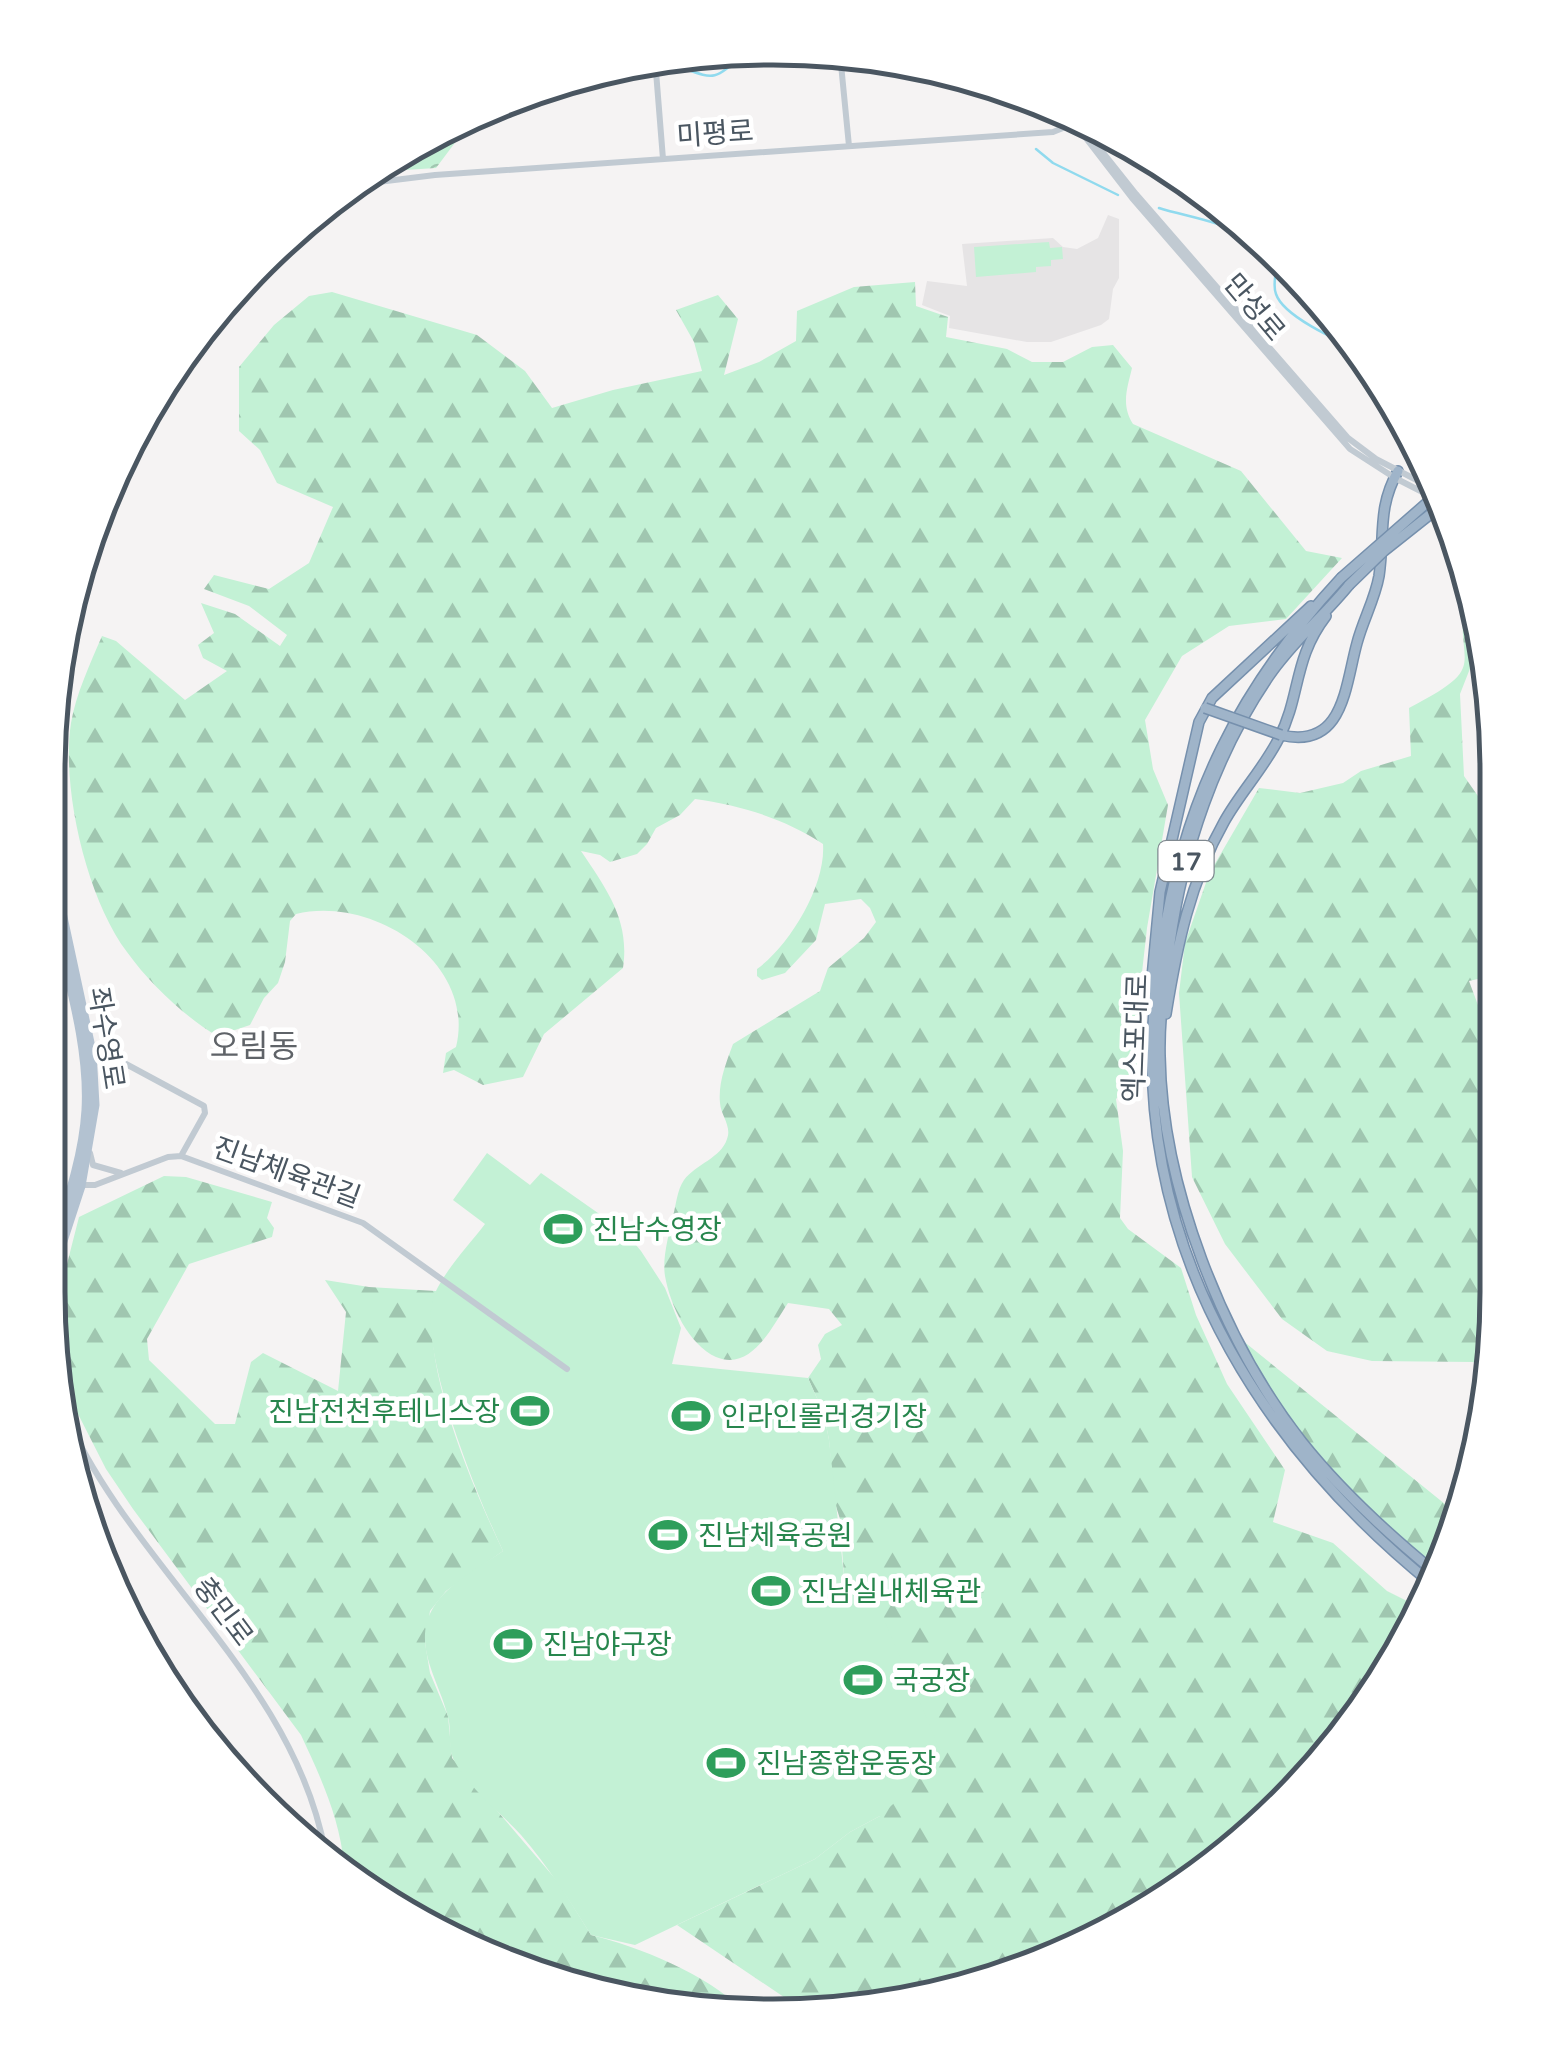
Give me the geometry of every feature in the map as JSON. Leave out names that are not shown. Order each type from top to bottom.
[{"type":"highway","points":[[1204,708],[1295,738],[1310,736],[1330,724],[1339,712],[1358,639],[1376,592],[1383,509],[1397,474]]},
{"type":"highway","name":"엑스포대로","points":[[1421,1573],[1286,1438],[1256,1398],[1227,1348],[1183,1244],[1155,1118],[1156,1034],[1168,908],[1200,791],[1238,712],[1265,670],[1328,592],[1428,506]]},
{"type":"highway","name":"엑스포대로","points":[[1345,581],[1337,600],[1319,615],[1270,674],[1206,796],[1175,910],[1156,1034],[1163,1108],[1178,1181],[1210,1278],[1246,1354],[1299,1438],[1359,1513],[1425,1565]]},
{"type":"highway","points":[[1156,1034],[1149,998],[1160,892],[1204,708],[1328,592]]},
{"type":"highway","points":[[1156,1034],[1198,874],[1227,817],[1281,735],[1306,645],[1337,600]]},
{"type":"main road","name":"좌수영로","points":[[65,936],[80,1014],[86,1100],[77,1184],[65,1216]]},
{"type":"main road","name":"좌수영로","points":[[65,959],[92,1052],[94,1122],[65,1227]]},
{"type":"street","points":[[841,69],[849,146]]},
{"type":"street","points":[[656,75],[663,159]]},
{"type":"street","name":"미평로","points":[[384,181],[1053,132],[1062,128]]},
{"type":"street","name":"만성로","points":[[1094,143],[1348,438],[1419,486]]},
{"type":"street","name":"만성로","points":[[1397,474],[1419,486]]},
{"type":"street","points":[[92,1052],[113,1057],[204,1106],[205,1114],[181,1156]]},
{"type":"street","points":[[94,1122],[90,1161],[122,1173]]},
{"type":"street","name":"진남체육관길","points":[[77,1184],[95,1185],[181,1156],[363,1223],[567,1369]]},
{"type":"street","name":"충민로","points":[[84,1453],[113,1500],[280,1730],[311,1792],[321,1836]]},
{"type":"shaded area","points":[[1108,215],[1119,219],[1119,278],[1113,289],[1109,319],[1101,325],[1051,342],[1027,342],[949,328],[950,316],[922,305],[927,281],[967,286],[962,244],[1053,238],[1063,247],[1077,249],[1098,238]]},
{"type":"green space","points":[[457,139],[436,168],[405,170],[419,160]]},
{"type":"green space","points":[[1049,242],[1050,248],[1062,247],[1063,259],[1051,260],[1051,266],[1036,267],[1036,272],[976,277],[974,247]]},
{"type":"green space","points":[[915,282],[916,306],[948,317],[946,337],[1007,349],[1032,362],[1063,362],[1092,347],[1113,345],[1132,368],[1126,403],[1133,424],[1241,471],[1306,551],[1342,558],[1286,619],[1229,626],[1182,656],[1145,720],[1153,769],[1168,805],[1137,1017],[1140,1075],[1116,1099],[1123,1151],[1120,1218],[1128,1229],[1181,1268],[1196,1315],[1227,1384],[1285,1470],[1273,1522],[1333,1543],[1387,1591],[1408,1602],[1361,1685],[1304,1758],[1239,1823],[1166,1880],[1043,1945],[956,1975],[865,1993],[786,1998],[677,1925],[815,1859],[850,1832],[880,1816],[844,1576],[829,1440],[824,1414],[808,1378],[821,1359],[818,1345],[825,1334],[842,1325],[829,1309],[788,1303],[750,1353],[728,1360],[716,1357],[697,1343],[682,1323],[668,1287],[664,1262],[682,1184],[727,1139],[720,1096],[733,1044],[820,991],[828,968],[864,938],[876,922],[870,908],[861,899],[825,904],[816,940],[785,973],[762,980],[757,969],[782,945],[804,913],[819,877],[823,844],[762,814],[695,799],[680,815],[656,828],[637,854],[610,862],[581,851],[620,920],[623,968],[544,1034],[523,1077],[483,1085],[454,1070],[443,1073],[446,1053],[456,1047],[458,1016],[450,987],[434,962],[412,941],[385,925],[356,915],[325,911],[296,914],[290,921],[278,983],[264,998],[250,1025],[217,1036],[157,987],[113,930],[80,842],[69,750],[76,701],[102,636],[116,641],[185,700],[227,671],[203,658],[198,645],[214,633],[201,603],[235,614],[280,646],[287,635],[249,606],[204,589],[214,575],[269,589],[309,563],[333,507],[277,483],[260,450],[239,431],[239,367],[274,325],[309,296],[332,292],[477,335],[525,371],[552,408],[702,371],[694,342],[676,310],[718,295],[738,319],[724,375],[759,362],[796,341],[797,311],[854,287]]},
{"type":"green space","points":[[1463,621],[1471,665],[1460,694],[1464,776],[1480,799],[1480,978],[1469,981],[1480,1010],[1480,1292],[1476,1364],[1372,1361],[1327,1351],[1282,1319],[1225,1244],[1192,1177],[1179,993],[1185,943],[1209,874],[1259,788],[1300,793],[1343,783],[1361,771],[1411,756],[1409,708],[1452,682],[1464,662]]},
{"type":"green space","name":"진남체육공원","points":[[487,1153],[530,1185],[541,1173],[625,1232],[665,1288],[681,1328],[672,1364],[808,1378],[824,1414],[829,1440],[844,1576],[871,1589],[941,1752],[916,1783],[880,1816],[850,1832],[815,1859],[635,1945],[591,1935],[531,1847],[462,1772],[453,1757],[448,1717],[426,1650],[427,1622],[439,1599],[503,1551],[452,1422],[433,1347],[431,1316],[440,1284],[485,1224],[453,1200]]},
{"type":"green space","points":[[164,1176],[186,1177],[272,1202],[267,1218],[274,1228],[272,1237],[189,1264],[147,1339],[149,1360],[215,1424],[235,1424],[251,1362],[263,1353],[338,1391],[346,1312],[325,1280],[436,1291],[432,1319],[441,1386],[477,1494],[503,1551],[446,1591],[430,1611],[425,1643],[430,1673],[448,1716],[452,1758],[558,1882],[591,1935],[671,1964],[728,1997],[680,1993],[589,1975],[502,1945],[419,1904],[343,1853],[334,1814],[301,1735],[133,1509],[106,1469],[77,1412],[67,1338],[65,1272],[79,1217]]},
{"type":"green space","points":[[1237,1336],[1446,1505],[1426,1563],[1305,1463],[1239,1358]]},
{"type":"waterway","points":[[689,70],[713,76],[729,67]]},
{"type":"waterway","points":[[1036,149],[1053,163],[1118,195]]},
{"type":"waterway","points":[[1159,208],[1220,225]]},
{"type":"waterway","points":[[1276,275],[1275,290],[1281,302],[1328,335]]},
{"type":"place","name":"진남수영장","points":[[563,1229]]},
{"type":"place","name":"진남전천후테니스장","points":[[530,1411]]},
{"type":"place","name":"인라인롤러경기장","points":[[691,1416]]},
{"type":"place","name":"진남체육공원","points":[[668,1535]]},
{"type":"place","name":"진남실내체육관","points":[[771,1591]]},
{"type":"place","name":"진남야구장","points":[[513,1644]]},
{"type":"place","name":"국궁장","points":[[863,1680]]},
{"type":"place","name":"진남종합운동장","points":[[726,1763]]},
{"type":"district","name":"오림동","points":[[254,1046]]}]
